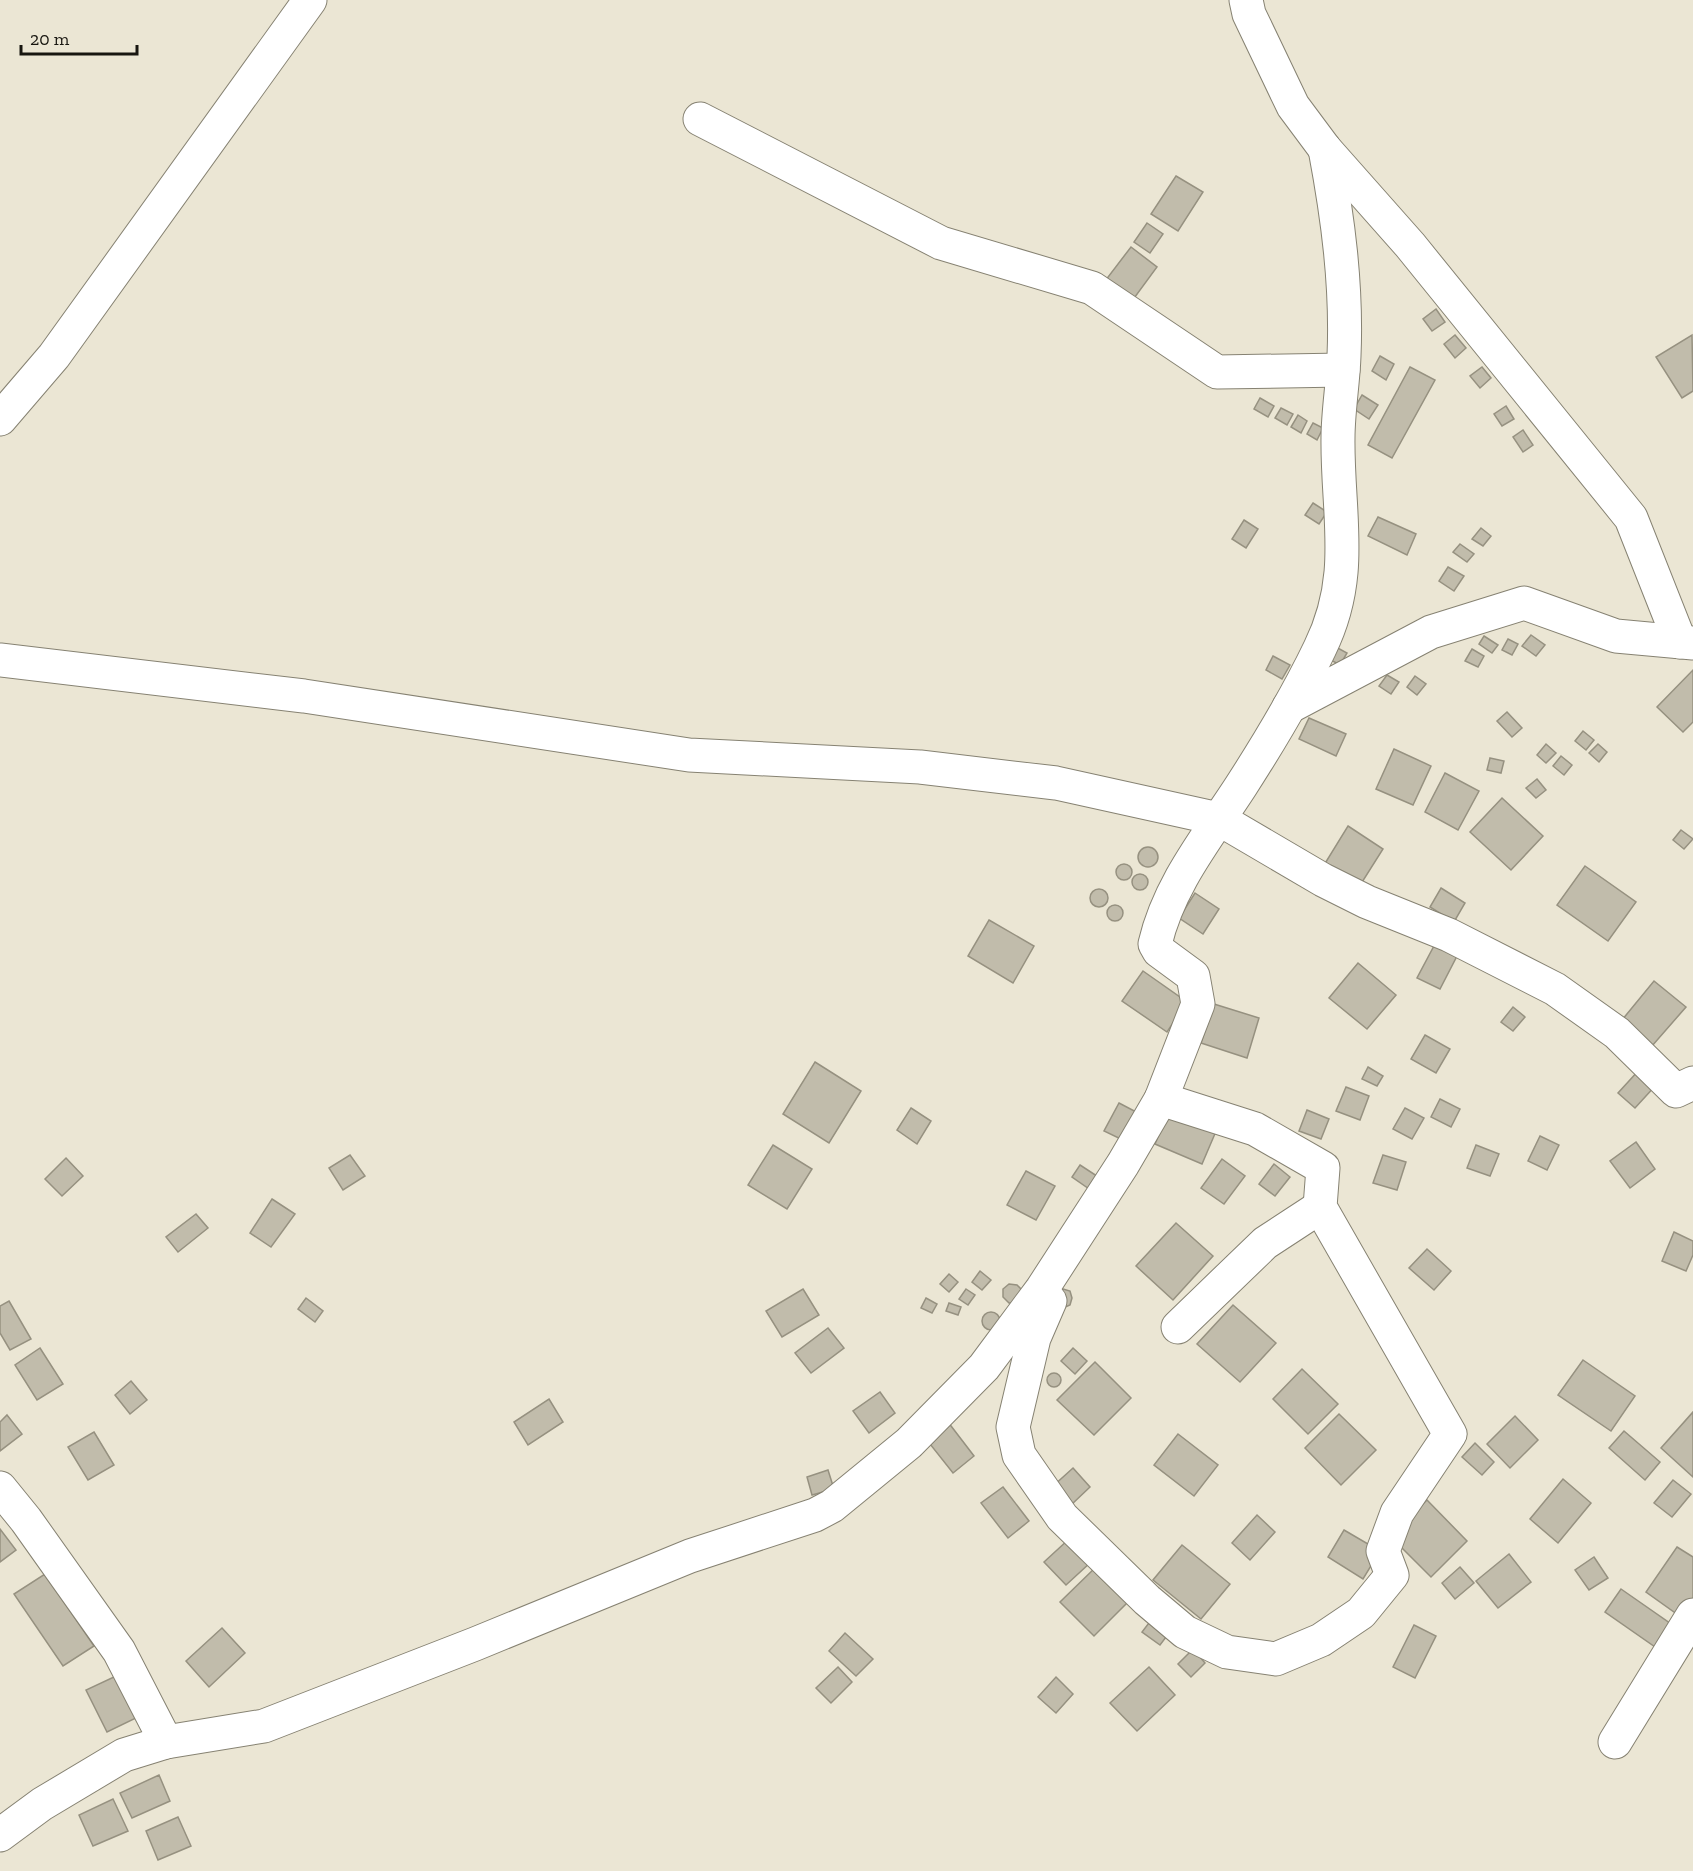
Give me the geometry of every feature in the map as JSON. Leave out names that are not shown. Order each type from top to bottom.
[{"type":"street","points":[[0,419],[54,356],[310,0]]},
{"type":"street","points":[[1246,0],[1249,14],[1293,106],[1325,149],[1410,245],[1631,518],[1687,643],[1616,636],[1524,603],[1431,632],[1289,707]]},
{"type":"street","points":[[700,119],[941,243],[1092,288],[1217,372],[1343,369]]},
{"type":"street","points":[[0,1835],[42,1804],[124,1755],[166,1742],[264,1725],[475,1644],[690,1556],[815,1515],[840,1499],[909,1443],[984,1367],[1042,1290],[1123,1164],[1161,1099],[1198,998],[1192,976],[1159,951],[1155,944],[1173,889],[1289,707],[1322,646],[1342,581],[1343,525],[1338,439],[1343,369],[1344,284],[1339,221],[1325,149]]},
{"type":"street","points":[[0,660],[304,696],[689,755],[920,767],[1056,783],[1219,819],[1323,880],[1367,902],[1449,935],[1555,988],[1617,1033],[1676,1091],[1693,1083]]},
{"type":"street","points":[[1042,1290],[1050,1302],[1034,1338],[1013,1427],[1019,1455],[1062,1517],[1147,1600],[1185,1632],[1227,1652],[1276,1659],[1321,1640],[1361,1613],[1392,1575],[1383,1551],[1397,1513],[1450,1434],[1320,1207],[1323,1168],[1255,1129],[1161,1099]]},
{"type":"street","points":[[1178,1327],[1265,1243],[1320,1207]]},
{"type":"street","points":[[0,1488],[26,1520],[119,1651],[166,1742]]},
{"type":"street","points":[[1615,1742],[1693,1615]]},
{"type":"building","points":[[1176,176],[1203,192],[1178,231],[1151,214]]},
{"type":"building","points":[[1147,223],[1163,234],[1150,253],[1134,242]]},
{"type":"building","points":[[1131,247],[1157,267],[1132,301],[1105,281]]},
{"type":"building","points":[[1436,309],[1445,322],[1432,331],[1423,319]]},
{"type":"building","points":[[1455,335],[1466,348],[1455,358],[1444,344]]},
{"type":"building","points":[[1692,335],[1693,391],[1682,398],[1656,357]]},
{"type":"building","points":[[1380,356],[1394,364],[1386,380],[1372,371]]},
{"type":"building","points":[[1410,367],[1435,380],[1392,458],[1368,445]]},
{"type":"building","points":[[1482,367],[1491,378],[1480,388],[1470,376]]},
{"type":"building","points":[[1362,395],[1378,405],[1369,419],[1354,409]]},
{"type":"building","points":[[1260,398],[1274,406],[1268,417],[1254,409]]},
{"type":"building","points":[[1506,406],[1514,419],[1502,426],[1494,414]]},
{"type":"building","points":[[1281,408],[1293,414],[1287,425],[1275,418]]},
{"type":"building","points":[[1298,415],[1307,421],[1301,433],[1291,427]]},
{"type":"building","points":[[1313,423],[1323,428],[1317,440],[1307,434]]},
{"type":"building","points":[[1523,430],[1533,445],[1523,452],[1513,437]]},
{"type":"building","points":[[1313,503],[1327,512],[1319,524],[1305,515]]},
{"type":"building","points":[[1378,517],[1416,534],[1407,555],[1368,536]]},
{"type":"building","points":[[1244,520],[1258,529],[1246,548],[1232,539]]},
{"type":"building","points":[[1481,528],[1491,536],[1483,546],[1472,539]]},
{"type":"building","points":[[1460,544],[1474,554],[1467,562],[1453,552]]},
{"type":"building","points":[[1448,567],[1464,576],[1454,591],[1439,581]]},
{"type":"building","points":[[1531,635],[1545,645],[1536,656],[1522,646]]},
{"type":"building","points":[[1484,636],[1498,645],[1492,653],[1479,644]]},
{"type":"building","points":[[1508,639],[1518,644],[1512,655],[1502,650]]},
{"type":"building","points":[[1334,646],[1347,653],[1340,665],[1327,658]]},
{"type":"building","points":[[1472,649],[1484,656],[1478,667],[1465,661]]},
{"type":"building","points":[[1273,656],[1290,665],[1282,679],[1266,670]]},
{"type":"building","points":[[1693,670],[1693,722],[1683,732],[1657,707]]},
{"type":"building","points":[[1387,675],[1399,682],[1391,694],[1379,686]]},
{"type":"building","points":[[1415,676],[1426,684],[1417,695],[1407,687]]},
{"type":"building","points":[[1507,712],[1522,728],[1512,737],[1497,721]]},
{"type":"building","points":[[1309,718],[1346,734],[1336,756],[1299,739]]},
{"type":"building","points":[[1583,731],[1594,740],[1586,750],[1575,741]]},
{"type":"building","points":[[1546,744],[1556,753],[1546,763],[1537,755]]},
{"type":"building","points":[[1598,744],[1607,752],[1599,762],[1589,753]]},
{"type":"building","points":[[1394,749],[1431,766],[1413,805],[1376,789]]},
{"type":"building","points":[[1561,756],[1572,765],[1564,775],[1553,766]]},
{"type":"building","points":[[1490,758],[1504,761],[1501,773],[1487,770]]},
{"type":"building","points":[[1445,773],[1479,791],[1458,830],[1425,812]]},
{"type":"building","points":[[1537,779],[1546,790],[1536,798],[1526,788]]},
{"type":"building","points":[[1502,798],[1543,836],[1511,870],[1470,832]]},
{"type":"building","points":[[1348,826],[1383,849],[1359,887],[1324,865]]},
{"type":"building","points":[[1681,830],[1693,839],[1684,849],[1673,840]]},
{"type":"building","points":[[1148,847],[1155,850],[1158,857],[1155,864],[1148,867],[1141,864],[1138,857],[1141,850]]},
{"type":"building","points":[[1124,864],[1132,872],[1124,880],[1116,872]]},
{"type":"building","points":[[1585,866],[1636,902],[1608,941],[1557,905]]},
{"type":"building","points":[[1140,874],[1146,876],[1148,882],[1146,888],[1140,890],[1134,888],[1132,882],[1134,876]]},
{"type":"building","points":[[1441,888],[1465,903],[1454,922],[1430,907]]},
{"type":"building","points":[[1099,889],[1105,892],[1108,898],[1105,904],[1099,907],[1093,904],[1090,898],[1093,892]]},
{"type":"building","points":[[1195,893],[1219,909],[1203,934],[1179,918]]},
{"type":"building","points":[[1115,905],[1123,913],[1115,921],[1107,913]]},
{"type":"building","points":[[989,920],[1034,946],[1013,983],[968,956]]},
{"type":"building","points":[[1435,944],[1457,956],[1440,989],[1417,978]]},
{"type":"building","points":[[1358,963],[1396,995],[1367,1029],[1329,998]]},
{"type":"building","points":[[1143,971],[1187,1002],[1167,1032],[1122,1001]]},
{"type":"building","points":[[1654,981],[1686,1007],[1652,1046],[1622,1020]]},
{"type":"building","points":[[1214,1004],[1259,1018],[1247,1058],[1201,1043]]},
{"type":"building","points":[[1513,1007],[1525,1017],[1513,1031],[1501,1022]]},
{"type":"building","points":[[1425,1035],[1450,1049],[1436,1073],[1411,1059]]},
{"type":"building","points":[[815,1062],[861,1091],[829,1143],[783,1114]]},
{"type":"building","points":[[1368,1067],[1383,1076],[1377,1086],[1362,1079]]},
{"type":"building","points":[[1639,1070],[1656,1085],[1635,1108],[1618,1093]]},
{"type":"building","points":[[1346,1087],[1369,1096],[1360,1120],[1336,1111]]},
{"type":"building","points":[[1440,1099],[1460,1109],[1451,1127],[1431,1117]]},
{"type":"building","points":[[1119,1103],[1144,1116],[1129,1143],[1104,1131]]},
{"type":"building","points":[[911,1108],[931,1121],[917,1144],[897,1130]]},
{"type":"building","points":[[1405,1108],[1424,1118],[1412,1139],[1393,1129]]},
{"type":"building","points":[[1170,1109],[1217,1129],[1202,1164],[1155,1144]]},
{"type":"building","points":[[1307,1110],[1329,1119],[1321,1139],[1299,1131]]},
{"type":"building","points":[[1540,1136],[1559,1145],[1547,1170],[1528,1161]]},
{"type":"building","points":[[1636,1142],[1655,1169],[1630,1188],[1610,1161]]},
{"type":"building","points":[[773,1145],[812,1169],[787,1209],[748,1185]]},
{"type":"building","points":[[1476,1145],[1499,1154],[1490,1176],[1467,1168]]},
{"type":"building","points":[[350,1155],[365,1176],[343,1190],[329,1168]]},
{"type":"building","points":[[1383,1155],[1406,1162],[1397,1190],[1373,1183]]},
{"type":"building","points":[[66,1158],[83,1176],[62,1196],[45,1179]]},
{"type":"building","points":[[1222,1159],[1245,1176],[1224,1204],[1201,1188]]},
{"type":"building","points":[[1274,1164],[1290,1177],[1275,1196],[1259,1184]]},
{"type":"building","points":[[1080,1165],[1100,1178],[1092,1191],[1072,1177]]},
{"type":"building","points":[[1026,1171],[1055,1186],[1036,1220],[1007,1205]]},
{"type":"building","points":[[272,1199],[295,1214],[271,1247],[250,1233]]},
{"type":"building","points":[[196,1214],[208,1228],[178,1252],[166,1237]]},
{"type":"building","points":[[1176,1223],[1213,1256],[1173,1300],[1136,1266]]},
{"type":"building","points":[[1674,1232],[1693,1241],[1693,1255],[1686,1271],[1662,1261]]},
{"type":"building","points":[[1427,1249],[1451,1271],[1434,1290],[1409,1268]]},
{"type":"building","points":[[980,1271],[991,1280],[982,1290],[972,1282]]},
{"type":"building","points":[[949,1274],[958,1282],[949,1292],[940,1284]]},
{"type":"building","points":[[1009,1284],[1017,1285],[1022,1290],[1016,1303],[1009,1303],[1003,1297],[1003,1289]]},
{"type":"building","points":[[803,1289],[819,1315],[782,1337],[766,1311]]},
{"type":"building","points":[[966,1289],[975,1295],[968,1305],[959,1299]]},
{"type":"building","points":[[1063,1289],[1070,1291],[1072,1298],[1070,1305],[1063,1308],[1056,1291]]},
{"type":"building","points":[[306,1298],[323,1311],[315,1322],[298,1309]]},
{"type":"building","points":[[926,1298],[937,1304],[932,1313],[921,1308]]},
{"type":"building","points":[[9,1301],[31,1339],[10,1350],[0,1333],[0,1306]]},
{"type":"building","points":[[949,1303],[961,1307],[958,1315],[946,1311]]},
{"type":"building","points":[[1233,1305],[1276,1343],[1240,1382],[1197,1344]]},
{"type":"building","points":[[987,1312],[995,1312],[1000,1317],[998,1328],[987,1330],[982,1325],[982,1317]]},
{"type":"building","points":[[828,1328],[844,1348],[811,1373],[795,1353]]},
{"type":"building","points":[[40,1348],[63,1384],[37,1400],[15,1365]]},
{"type":"building","points":[[1073,1348],[1087,1361],[1075,1374],[1061,1361]]},
{"type":"building","points":[[1583,1360],[1635,1396],[1611,1431],[1558,1395]]},
{"type":"building","points":[[1095,1362],[1131,1398],[1094,1435],[1057,1400]]},
{"type":"building","points":[[1302,1369],[1338,1404],[1308,1434],[1273,1399]]},
{"type":"building","points":[[1054,1373],[1059,1375],[1061,1380],[1059,1385],[1054,1387],[1049,1385],[1047,1380],[1049,1375]]},
{"type":"building","points":[[131,1381],[147,1400],[130,1414],[115,1395]]},
{"type":"building","points":[[880,1392],[895,1413],[869,1433],[853,1411]]},
{"type":"building","points":[[549,1399],[563,1422],[528,1445],[514,1422]]},
{"type":"building","points":[[1693,1412],[1693,1477],[1661,1448]]},
{"type":"building","points":[[1339,1414],[1376,1450],[1341,1485],[1305,1448]]},
{"type":"building","points":[[7,1415],[22,1434],[0,1451],[0,1422]]},
{"type":"building","points":[[1515,1416],[1538,1440],[1510,1468],[1487,1444]]},
{"type":"building","points":[[948,1422],[974,1456],[953,1473],[926,1439]]},
{"type":"building","points":[[1624,1431],[1660,1462],[1645,1480],[1609,1448]]},
{"type":"building","points":[[94,1432],[114,1465],[88,1480],[68,1447]]},
{"type":"building","points":[[1178,1434],[1218,1465],[1194,1496],[1154,1465]]},
{"type":"building","points":[[1475,1443],[1494,1462],[1482,1475],[1462,1457]]},
{"type":"building","points":[[1073,1468],[1090,1487],[1070,1506],[1052,1487]]},
{"type":"building","points":[[828,1470],[834,1489],[812,1495],[807,1477]]},
{"type":"building","points":[[1563,1479],[1591,1503],[1558,1543],[1530,1519]]},
{"type":"building","points":[[1673,1480],[1691,1494],[1672,1517],[1654,1503]]},
{"type":"building","points":[[1003,1487],[1029,1521],[1008,1538],[981,1503]]},
{"type":"building","points":[[1427,1500],[1467,1541],[1431,1577],[1390,1536]]},
{"type":"building","points":[[1257,1515],[1275,1532],[1250,1560],[1232,1543]]},
{"type":"building","points":[[0,1529],[16,1550],[0,1562]]},
{"type":"building","points":[[1344,1530],[1380,1551],[1363,1579],[1328,1557]]},
{"type":"building","points":[[1069,1539],[1091,1562],[1066,1585],[1044,1562]]},
{"type":"building","points":[[1182,1545],[1230,1584],[1201,1619],[1153,1580]]},
{"type":"building","points":[[1677,1547],[1693,1557],[1693,1601],[1681,1617],[1646,1592]]},
{"type":"building","points":[[1509,1554],[1531,1582],[1498,1608],[1476,1581]]},
{"type":"building","points":[[1594,1557],[1608,1578],[1589,1590],[1575,1570]]},
{"type":"building","points":[[1099,1564],[1132,1598],[1094,1636],[1060,1602]]},
{"type":"building","points":[[1460,1567],[1474,1583],[1455,1599],[1442,1583]]},
{"type":"building","points":[[45,1574],[94,1646],[63,1666],[14,1594]]},
{"type":"building","points":[[1621,1589],[1674,1626],[1658,1649],[1605,1612]]},
{"type":"building","points":[[1155,1615],[1173,1628],[1160,1645],[1142,1632]]},
{"type":"building","points":[[1414,1625],[1436,1636],[1415,1678],[1393,1667]]},
{"type":"building","points":[[222,1628],[245,1653],[209,1687],[186,1661]]},
{"type":"building","points":[[845,1633],[873,1659],[856,1676],[829,1651]]},
{"type":"building","points":[[1193,1649],[1205,1663],[1191,1677],[1178,1664]]},
{"type":"building","points":[[838,1667],[852,1682],[831,1703],[816,1688]]},
{"type":"building","points":[[1149,1667],[1175,1695],[1137,1731],[1110,1703]]},
{"type":"building","points":[[116,1676],[136,1718],[107,1732],[86,1690]]},
{"type":"building","points":[[1056,1677],[1073,1694],[1056,1713],[1038,1697]]},
{"type":"building","points":[[159,1775],[170,1801],[132,1818],[120,1793]]},
{"type":"building","points":[[113,1799],[128,1831],[93,1846],[79,1815]]},
{"type":"building","points":[[178,1817],[191,1846],[158,1860],[146,1831]]}]
